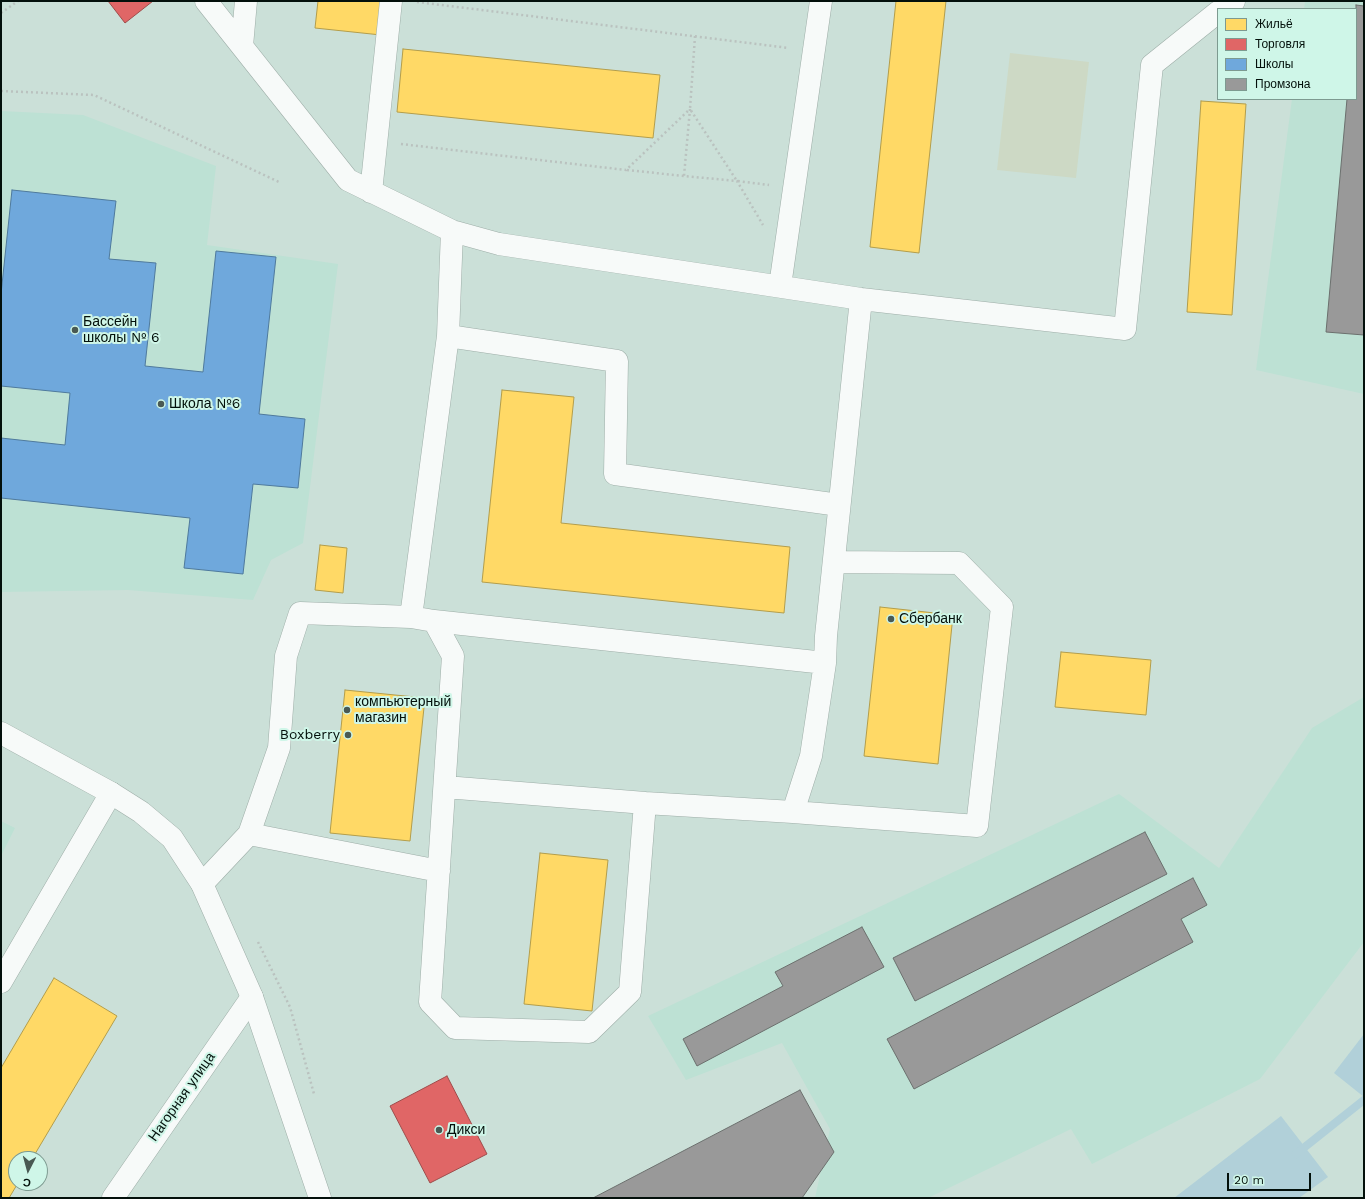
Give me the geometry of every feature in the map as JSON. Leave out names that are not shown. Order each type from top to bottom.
[{"type":"main road","points":[[206,1],[348,180],[452,230],[499,244],[861,299],[1125,329],[1152,65],[1217,11]]},
{"type":"main road","points":[[242,46],[246,1]]},
{"type":"main road","points":[[372,192],[391,1]]},
{"type":"main road","points":[[780,286],[821,1]]},
{"type":"main road","points":[[411,617],[448,336],[452,230]]},
{"type":"main road","points":[[793,812],[811,756],[825,663],[826,636],[861,299]]},
{"type":"main road","points":[[448,336],[617,361],[615,474],[839,505]]},
{"type":"main road","points":[[445,787],[644,803],[793,812],[977,826],[1002,607],[960,564],[834,562]]},
{"type":"main road","points":[[202,884],[249,834],[279,748],[286,656],[300,613],[411,617],[434,621],[825,663]]},
{"type":"main road","points":[[434,621],[453,656],[430,1002],[455,1028],[589,1032],[630,992],[644,803]]},
{"type":"main road","points":[[1,733],[111,793],[141,812],[172,838],[202,884],[252,997],[320,1198]]},
{"type":"main road","points":[[1,982],[111,793]]},
{"type":"main road","points":[[249,834],[439,871]]},
{"type":"main road","name":"Нагорная улица","points":[[112,1198],[252,997]]},
{"type":"path","points":[[1,13],[18,1]]},
{"type":"path","points":[[411,1],[814,50]]},
{"type":"path","points":[[684,176],[695,36]]},
{"type":"path","points":[[1,91],[94,95],[281,183]]},
{"type":"path","points":[[626,170],[690,109]]},
{"type":"path","points":[[690,109],[737,181],[783,261]]},
{"type":"path","points":[[376,142],[794,188]]},
{"type":"path","points":[[256,938],[290,1007],[314,1095]]},
{"type":"shaded area","points":[[1305,1],[1364,1],[1364,394],[1256,370],[1292,100],[1357,100],[1357,8],[1304,8]]},
{"type":"shaded area","points":[[1010,53],[1089,62],[1076,178],[997,170]]},
{"type":"shaded area","name":"Школа №6","points":[[1,111],[83,115],[216,166],[207,245],[338,264],[303,543],[271,560],[253,600],[128,590],[1,592]]},
{"type":"shaded area","points":[[1364,697],[1364,942],[1260,1079],[1092,1164],[1071,1129],[928,1198],[815,1198],[830,1129],[782,1043],[686,1080],[648,1016],[1119,794],[1219,868],[1312,728]]},
{"type":"shaded area","points":[[1,821],[15,828],[1,856]]},
{"type":"water","points":[[1364,1034],[1364,1097],[1334,1073]]},
{"type":"water","points":[[1281,1116],[1328,1177],[1299,1198],[1174,1198]]},
{"type":"building: Жильё","points":[[318,1],[384,1],[381,35],[315,28]]},
{"type":"building: Жильё","points":[[896,1],[946,1],[919,253],[870,247]]},
{"type":"building: Жильё","points":[[403,49],[660,75],[653,138],[397,112]]},
{"type":"building: Жильё","points":[[1201,101],[1246,104],[1232,315],[1187,312]]},
{"type":"building: Жильё","points":[[502,390],[574,397],[561,523],[790,547],[784,613],[482,582]]},
{"type":"building: Жильё","points":[[320,545],[347,548],[343,593],[315,590]]},
{"type":"building: Жильё","points":[[880,607],[953,615],[938,764],[864,756]]},
{"type":"building: Жильё","points":[[1061,652],[1151,660],[1146,715],[1055,707]]},
{"type":"building: Жильё","points":[[345,690],[425,698],[410,841],[330,833]]},
{"type":"building: Жильё","points":[[540,853],[608,860],[592,1011],[524,1004]]},
{"type":"building: Жильё","points":[[54,978],[117,1016],[37,1151],[8,1151],[8,1191],[13,1191],[9,1198],[1,1198],[1,1068]]},
{"type":"building: Торговля","points":[[108,1],[153,1],[125,23]]},
{"type":"building: Торговля","name":"Дикси","points":[[447,1076],[487,1154],[430,1183],[390,1106]]},
{"type":"building: Школы","points":[[12,190],[116,201],[109,259],[156,263],[145,366],[203,372],[216,251],[276,257],[259,414],[305,419],[298,488],[253,484],[243,574],[184,568],[190,518],[1,498],[1,438],[65,445],[70,393],[1,386],[1,294]]},
{"type":"building: Промзона","points":[[1356,5],[1364,6],[1364,335],[1326,332],[1347,100],[1357,100]]},
{"type":"building: Промзона","points":[[1145,832],[1167,874],[915,1001],[893,958]]},
{"type":"building: Промзона","points":[[1193,878],[1207,905],[1181,919],[1193,942],[914,1089],[887,1039]]},
{"type":"building: Промзона","points":[[862,927],[884,967],[697,1066],[683,1039],[783,986],[775,972]]},
{"type":"building: Промзона","points":[[800,1090],[834,1152],[802,1198],[593,1198]]},
{"type":"waterway","points":[[1296,1154],[1364,1100]]},
{"type":"place","name":"Бассейн школы № 6","points":[[75,330]]},
{"type":"place","name":"Школа №6","points":[[161,404]]},
{"type":"place","name":"Сбербанк","points":[[891,619]]},
{"type":"place","name":"компьютерный магазин","points":[[347,710]]},
{"type":"place","name":"Boxberry","points":[[348,735]]},
{"type":"place","name":"Дикси","points":[[439,1130]]}]
